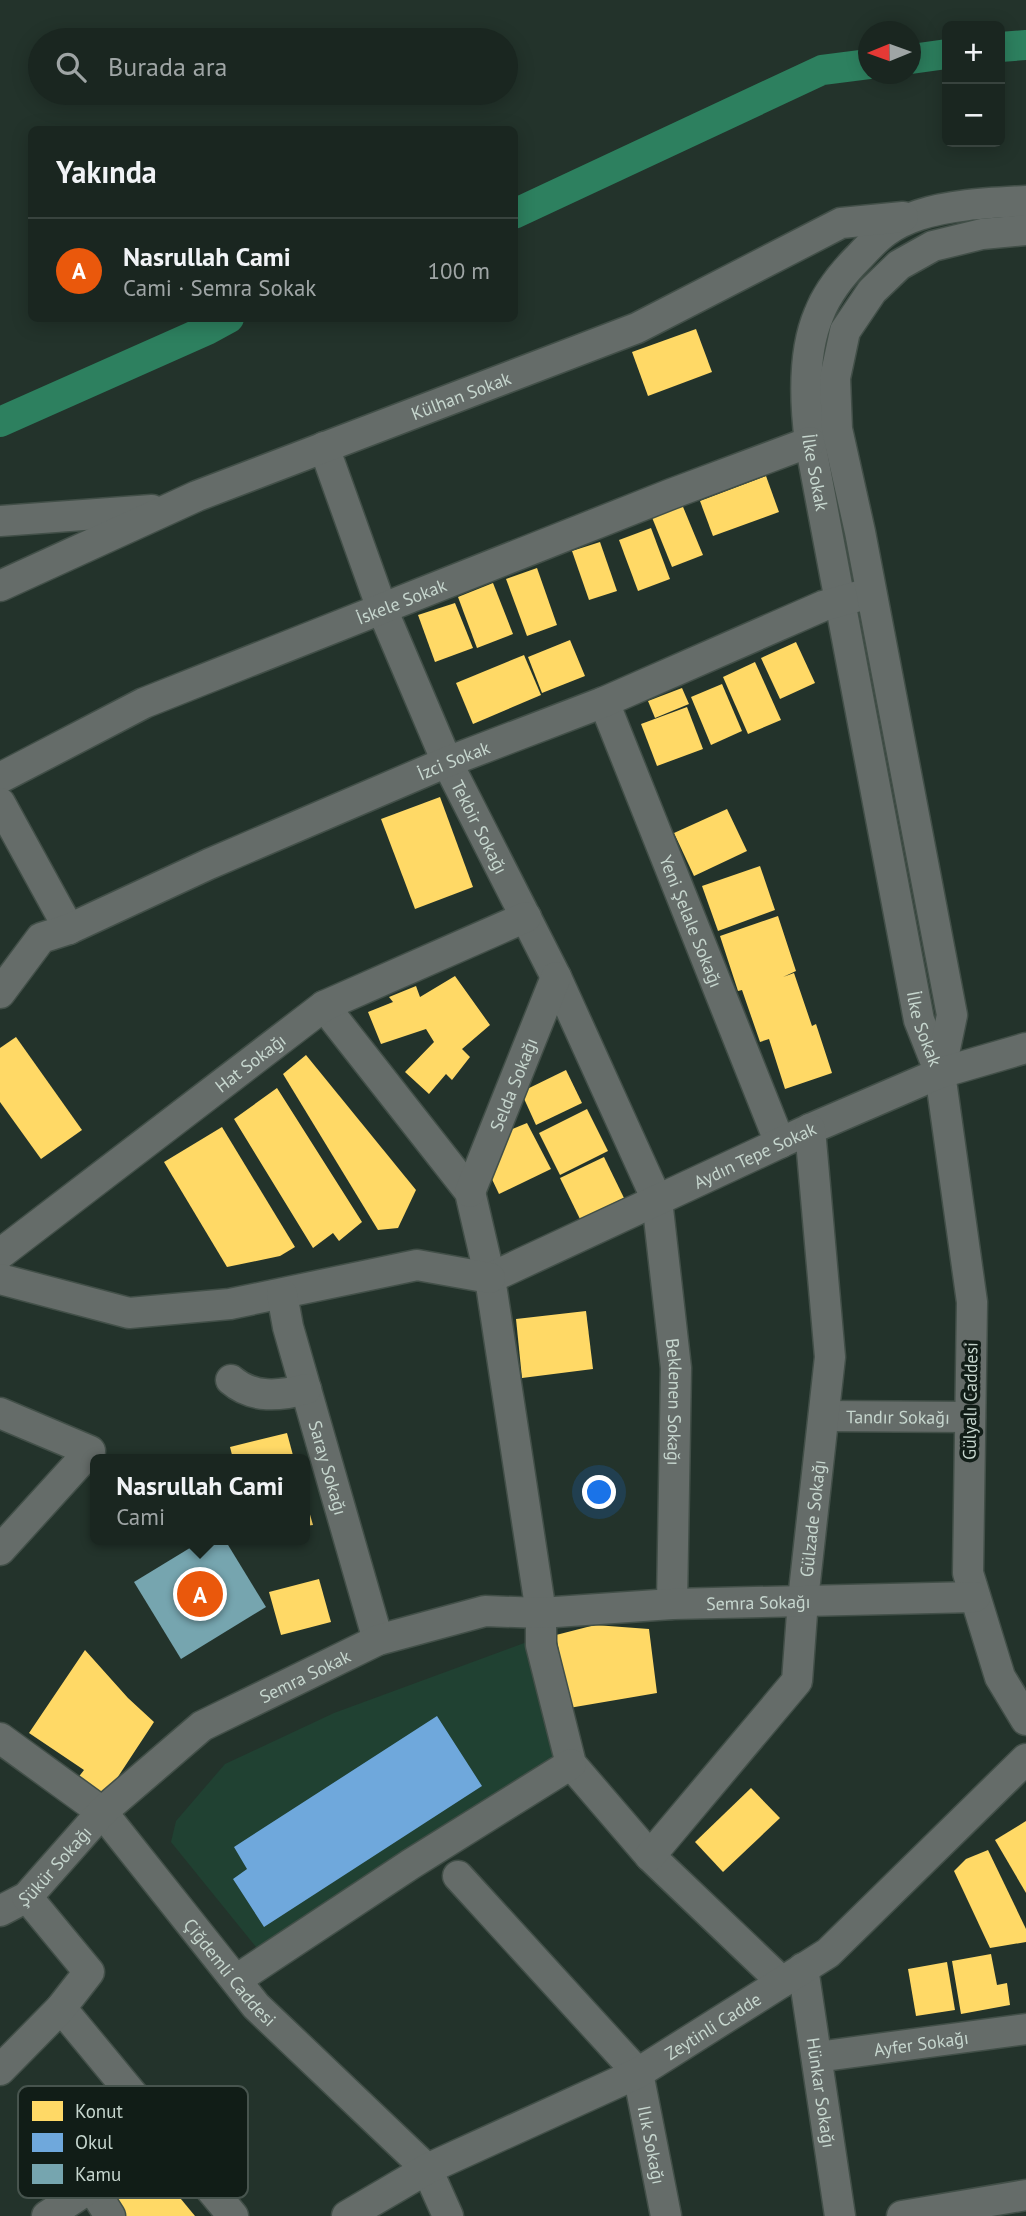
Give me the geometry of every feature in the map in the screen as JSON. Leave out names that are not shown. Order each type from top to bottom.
[{"type":"street","name":"İlke Sokak","points":[[940,1073],[919,1020],[810,442],[806,410],[808,361],[818,314],[844,272],[882,233],[920,215],[973,205],[1026,201]]},
{"type":"street","name":"Külhan Sokak","points":[[0,586],[170,509],[324,447],[637,328],[841,223],[920,215]]},
{"type":"street","name":"İlke Sokak","points":[[940,1073],[951,1014],[872,593],[836,429],[835,378],[845,331],[873,291],[899,265],[933,246],[982,234],[1026,230]]},
{"type":"street","name":"İskele Sokak","points":[[0,778],[144,703],[810,442]]},
{"type":"street","name":"Tekbir Sokağı","points":[[324,447],[382,609],[447,762],[556,977],[657,1200]]},
{"type":"street","points":[[0,521],[170,509]]},
{"type":"street","name":"İzci Sokak","points":[[0,993],[41,938],[69,929],[209,864],[447,762],[604,702],[823,606],[872,593]]},
{"type":"street","name":"Yeni Şelale Sokağı","points":[[604,702],[780,1143]]},
{"type":"street","points":[[0,803],[69,929]]},
{"type":"street","name":"Hat Sokağı","points":[[0,1254],[324,1006],[526,917]]},
{"type":"street","name":"Selda Sokağı","points":[[470,1192],[556,977]]},
{"type":"street","points":[[324,1006],[470,1192],[490,1278],[541,1613],[541,1644],[571,1765],[650,1856],[793,1975]]},
{"type":"street","name":"Aydın Tepe Sokak","points":[[490,1278],[810,1129],[940,1073],[1026,1048]]},
{"type":"street","name":"Gülyalı Caddesi","points":[[940,1073],[972,1302],[968,1573],[1000,1677],[1026,1720]]},
{"type":"street","name":"Gülzade Sokağı","points":[[650,1856],[797,1681],[803,1600],[830,1357],[810,1129]]},
{"type":"street","name":"Beklenen Sokağı","points":[[657,1200],[676,1368],[672,1604]]},
{"type":"street","points":[[0,1279],[129,1313],[230,1304],[417,1265],[490,1278]]},
{"type":"street","name":"Saray Sokağı","points":[[282,1294],[288,1327],[379,1640]]},
{"type":"street","points":[[231,1380],[247,1390],[273,1395],[306,1389]]},
{"type":"street","points":[[0,1413],[90,1451],[0,1550]]},
{"type":"street","name":"Tandır Sokağı","points":[[824,1416],[970,1417]]},
{"type":"street","name":"Semra Sokağı","points":[[541,1613],[672,1604],[975,1597]]},
{"type":"street","name":"Semra Sokak","points":[[102,1812],[202,1726],[379,1640],[485,1611],[541,1613]]},
{"type":"street","name":"Çiğdemli Caddesi","points":[[0,1738],[102,1812],[256,2006],[427,2169],[448,2216]]},
{"type":"street","name":"Zeytinli Cadde","points":[[347,2216],[427,2169],[638,2073],[828,1952],[1026,1759]]},
{"type":"street","points":[[236,1980],[411,1864],[571,1765]]},
{"type":"street","name":"Şükür Sokağı","points":[[0,1911],[27,1897],[102,1812]]},
{"type":"street","points":[[458,1876],[638,2073]]},
{"type":"street","points":[[0,2070],[61,2008],[89,1972],[27,1897]]},
{"type":"street","name":"Hünkar Sokağı","points":[[793,1975],[817,2057],[840,2216]]},
{"type":"street","points":[[61,2008],[125,2086]]},
{"type":"street","name":"Ayfer Sokağı","points":[[817,2057],[1026,2028]]},
{"type":"street","name":"Ilık Sokağı","points":[[638,2073],[666,2216]]},
{"type":"street","points":[[902,2216],[1026,2195]]},
{"type":"street","points":[[47,2216],[73,2198]]},
{"type":"street","points":[[99,2198],[110,2216]]},
{"type":"street","points":[[218,2198],[233,2216]]},
{"type":"shaded area","points":[[535,1639],[556,1762],[260,1952],[171,1842],[176,1821],[225,1764],[334,1713]]},
{"type":"building: Konut","points":[[696,329],[712,372],[648,396],[632,352]]},
{"type":"building: Konut","points":[[766,476],[779,512],[713,536],[700,501]]},
{"type":"building: Konut","points":[[681,502],[703,555],[672,567],[651,515]]},
{"type":"building: Konut","points":[[651,528],[670,579],[638,591],[619,540]]},
{"type":"building: Konut","points":[[600,542],[617,591],[589,600],[572,551]]},
{"type":"building: Konut","points":[[537,568],[557,625],[527,636],[506,579]]},
{"type":"building: Konut","points":[[493,583],[513,634],[477,648],[458,597]]},
{"type":"building: Konut","points":[[455,603],[473,648],[435,662],[418,615]]},
{"type":"building: Konut","points":[[570,640],[585,676],[542,693],[528,657]]},
{"type":"building: Konut","points":[[796,642],[815,683],[780,699],[761,658]]},
{"type":"building: Konut","points":[[524,655],[541,695],[473,724],[456,683]]},
{"type":"building: Konut","points":[[755,662],[781,720],[748,734],[723,677]]},
{"type":"building: Konut","points":[[722,684],[742,731],[711,745],[691,697]]},
{"type":"building: Konut","points":[[682,688],[689,704],[655,718],[648,701]]},
{"type":"building: Konut","points":[[687,707],[703,749],[657,766],[641,724]]},
{"type":"building: Konut","points":[[440,797],[473,887],[415,909],[381,819]]},
{"type":"building: Konut","points":[[727,809],[747,851],[694,876],[674,833]]},
{"type":"building: Konut","points":[[760,866],[775,910],[718,931],[702,886]]},
{"type":"building: Konut","points":[[778,916],[796,971],[783,977],[794,973],[812,1026],[816,1024],[832,1073],[785,1089],[769,1039],[760,1042],[742,990],[738,991],[720,936]]},
{"type":"building: Konut","points":[[455,976],[490,1025],[462,1049],[470,1057],[452,1080],[446,1074],[429,1094],[405,1072],[434,1042],[426,1029],[381,1044],[368,1012],[393,1002],[389,997],[416,986],[420,997]]},
{"type":"building: Konut","points":[[16,1037],[82,1130],[41,1159],[0,1102],[0,1048]]},
{"type":"building: Konut","points":[[306,1055],[416,1190],[398,1228],[378,1230],[283,1074]]},
{"type":"building: Konut","points":[[566,1070],[582,1103],[536,1125],[521,1092]]},
{"type":"building: Konut","points":[[277,1088],[362,1222],[339,1241],[333,1233],[313,1248],[234,1119]]},
{"type":"building: Konut","points":[[587,1109],[608,1151],[560,1175],[539,1133]]},
{"type":"building: Konut","points":[[527,1123],[551,1169],[499,1194],[490,1175],[510,1130]]},
{"type":"building: Konut","points":[[222,1127],[295,1247],[280,1256],[227,1267],[164,1162]]},
{"type":"building: Konut","points":[[604,1157],[624,1198],[580,1219],[560,1178]]},
{"type":"building: Konut","points":[[586,1311],[593,1369],[522,1378],[516,1319]]},
{"type":"building: Konut","points":[[287,1433],[293,1454],[232,1454],[230,1447]]},
{"type":"building: Konut","points":[[319,1579],[331,1622],[281,1635],[269,1592]]},
{"type":"building: Konut","points":[[595,1625],[649,1629],[657,1693],[569,1708],[556,1635]]},
{"type":"building: Konut","points":[[85,1650],[128,1698],[154,1722],[106,1795],[77,1779],[84,1770],[29,1733]]},
{"type":"building: Konut","points":[[751,1788],[780,1818],[723,1872],[695,1842]]},
{"type":"building: Konut","points":[[1026,1821],[1026,1893],[995,1840]]},
{"type":"building: Konut","points":[[988,1850],[1026,1929],[1026,1942],[990,1948],[954,1871],[966,1859]]},
{"type":"building: Konut","points":[[991,1954],[997,1985],[1007,1983],[1010,2005],[961,2014],[952,1961]]},
{"type":"building: Konut","points":[[947,1962],[955,2010],[916,2016],[908,1969]]},
{"type":"building: Konut","points":[[110,2198],[180,2198],[195,2216],[114,2216],[104,2203]]},
{"type":"building: Okul","points":[[437,1716],[482,1786],[264,1927],[233,1879],[247,1869],[234,1847]]},
{"type":"building: Kamu","points":[[195,1545],[228,1545],[266,1607],[181,1659],[134,1582]]},
{"type":"waterway","points":[[1005,47],[1026,45]]},
{"type":"waterway","points":[[921,58],[942,55]]},
{"type":"waterway","points":[[518,212],[822,70],[858,65]]},
{"type":"waterway","points":[[0,422],[222,322]]},
{"type":"place","name":"Nasrullah Cami","points":[[200,1594]]}]
